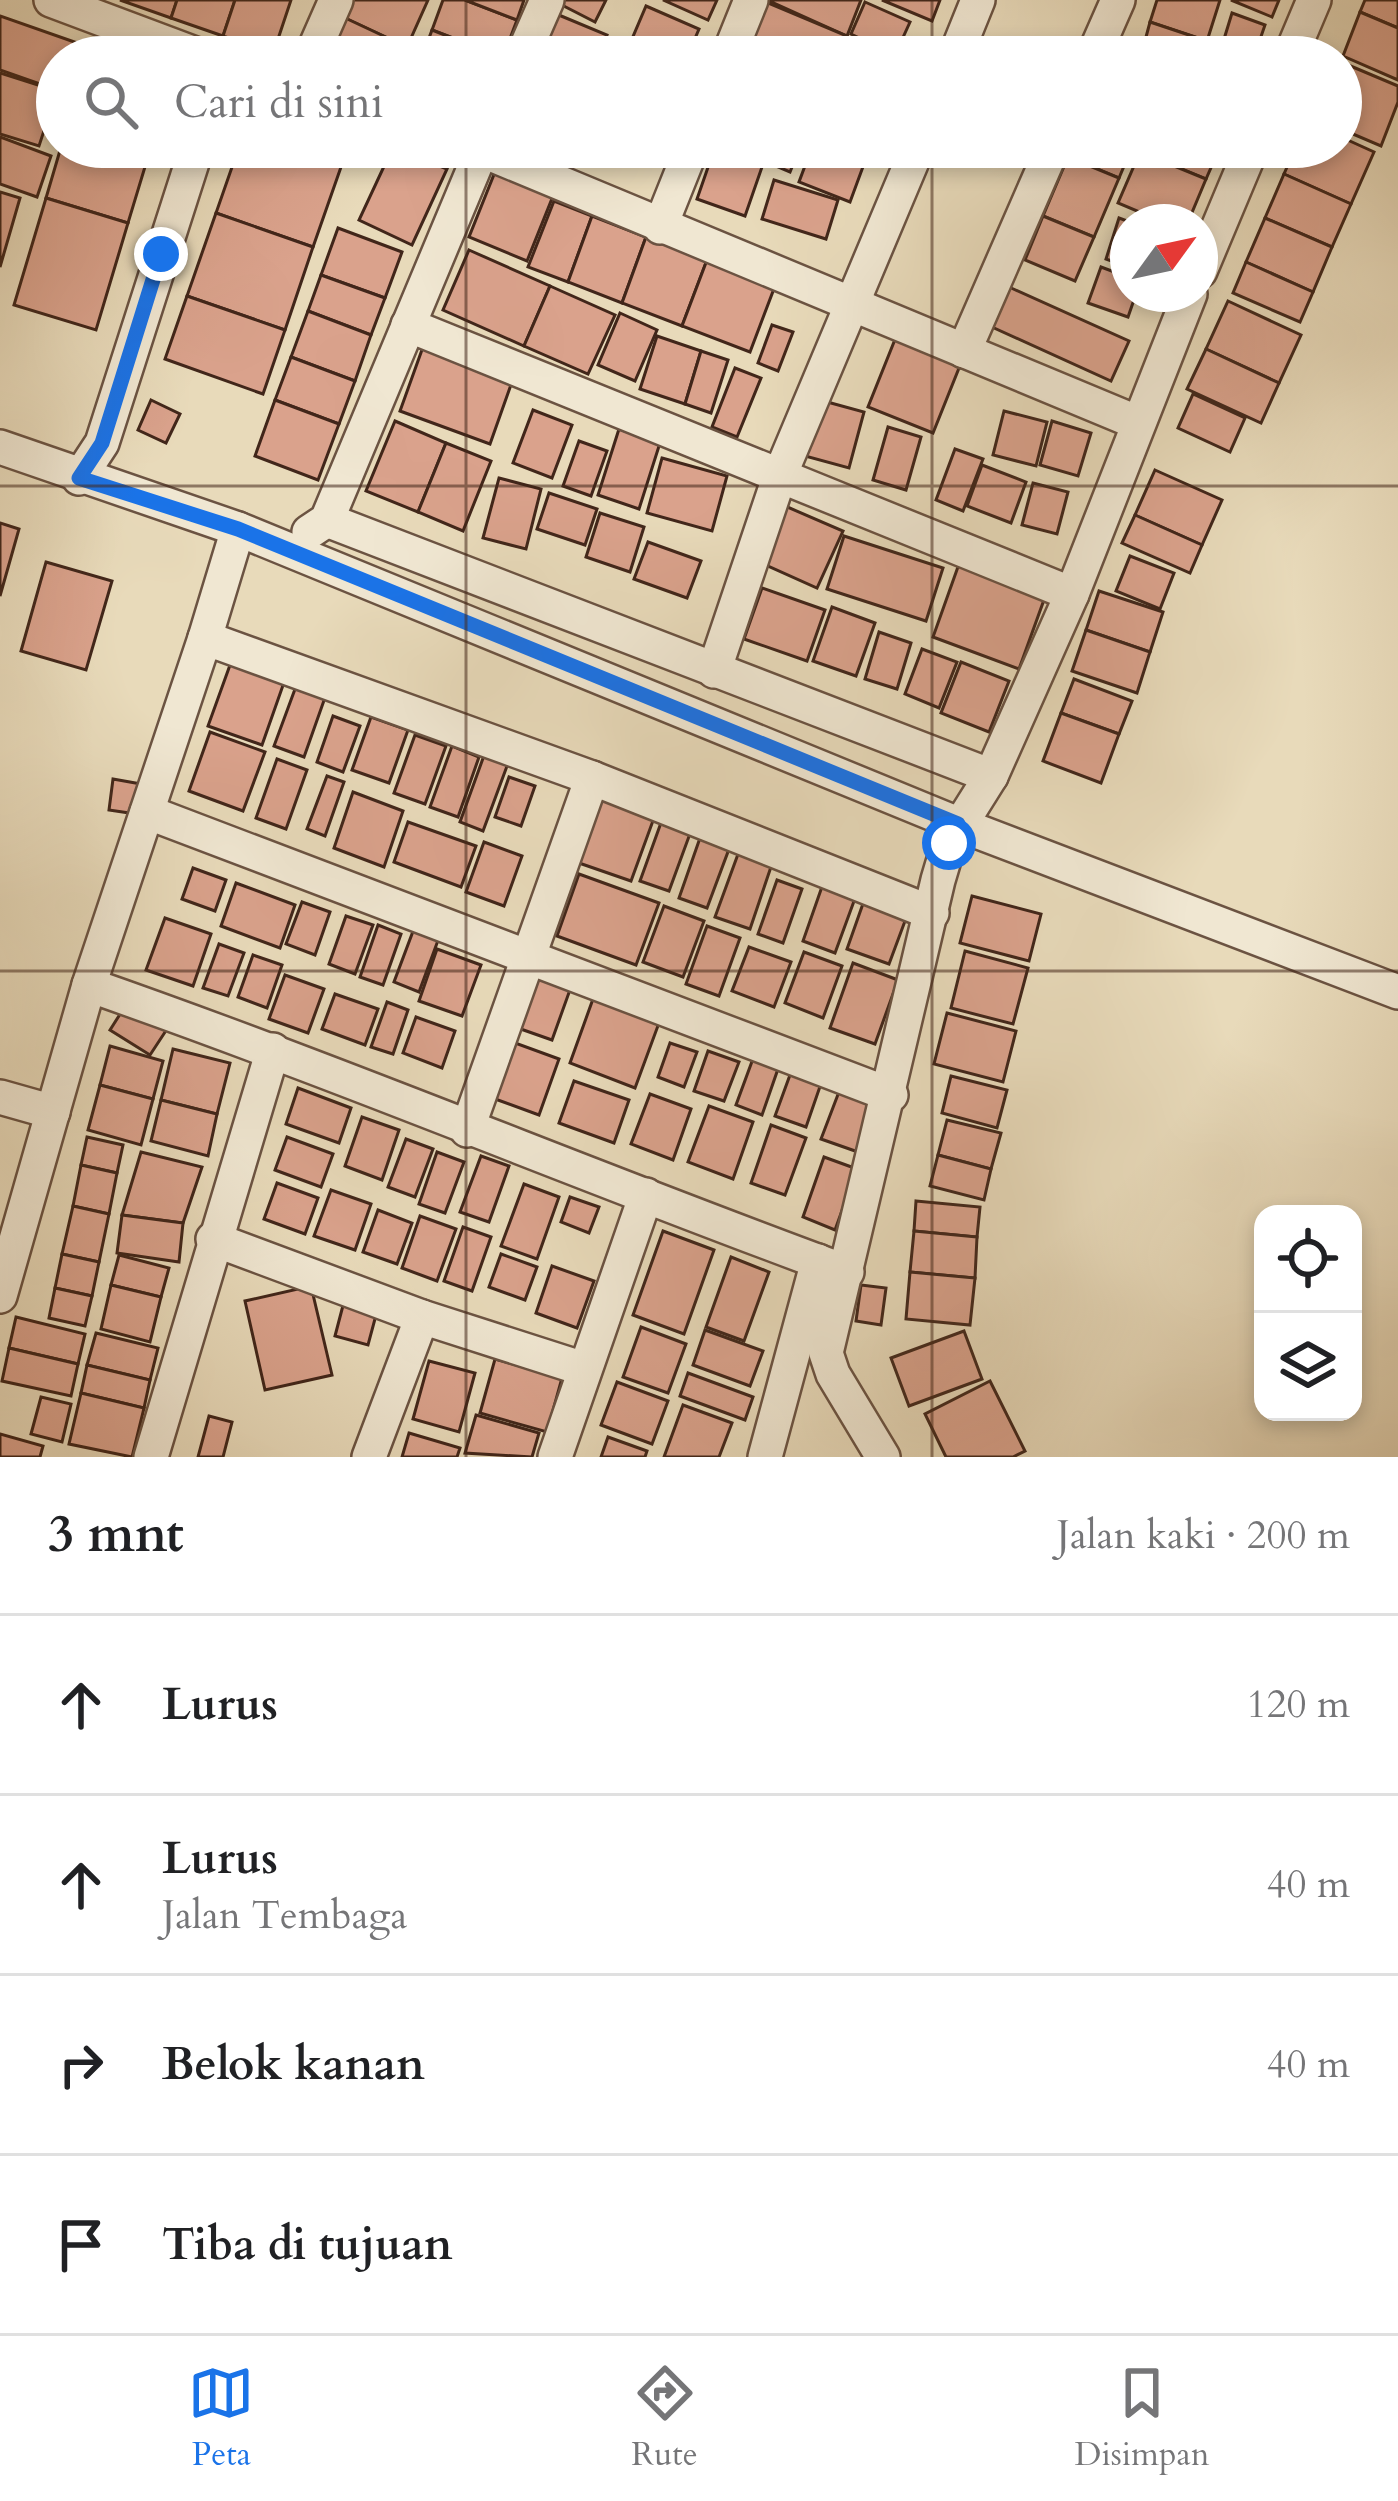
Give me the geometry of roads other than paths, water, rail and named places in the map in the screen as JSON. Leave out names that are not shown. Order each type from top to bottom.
[{"type":"street","points":[[51,0],[147,36]]},
{"type":"street","points":[[320,36],[336,0]]},
{"type":"street","points":[[531,36],[547,0]]},
{"type":"street","points":[[736,36],[751,0]]},
{"type":"street","points":[[963,36],[978,0]]},
{"type":"street","points":[[1102,36],[1118,0]]},
{"type":"street","points":[[1299,36],[1314,0]]},
{"type":"street","points":[[79,478],[102,443],[190,168]]},
{"type":"street","points":[[293,550],[298,539],[327,520],[474,168]]},
{"type":"street","points":[[525,168],[1136,422]]},
{"type":"street","points":[[660,227],[684,168]]},
{"type":"street","points":[[714,671],[780,476],[908,168]]},
{"type":"street","points":[[964,351],[1044,168]]},
{"type":"street","points":[[1218,229],[1243,168]]},
{"type":"street","points":[[764,1457],[891,1096],[935,896],[954,834],[991,776],[1072,594],[1182,312]]},
{"type":"street","points":[[408,325],[1072,594]]},
{"type":"street","points":[[0,447],[293,550],[954,834],[1398,992]]},
{"type":"street","points":[[327,520],[991,776]]},
{"type":"street","points":[[0,1295],[89,985],[229,570],[238,529]]},
{"type":"street","points":[[210,624],[592,778],[935,896]]},
{"type":"street","points":[[467,1130],[592,778]]},
{"type":"street","points":[[147,812],[891,1096]]},
{"type":"street","points":[[89,985],[273,1049],[467,1130],[832,1267]]},
{"type":"street","points":[[152,1457],[273,1049]]},
{"type":"street","points":[[0,1097],[53,1112]]},
{"type":"street","points":[[555,1457],[646,1195]]},
{"type":"street","points":[[213,1239],[584,1369]]},
{"type":"street","points":[[832,1267],[826,1353],[833,1375],[884,1457]]},
{"type":"street","points":[[369,1457],[422,1316]]}]
